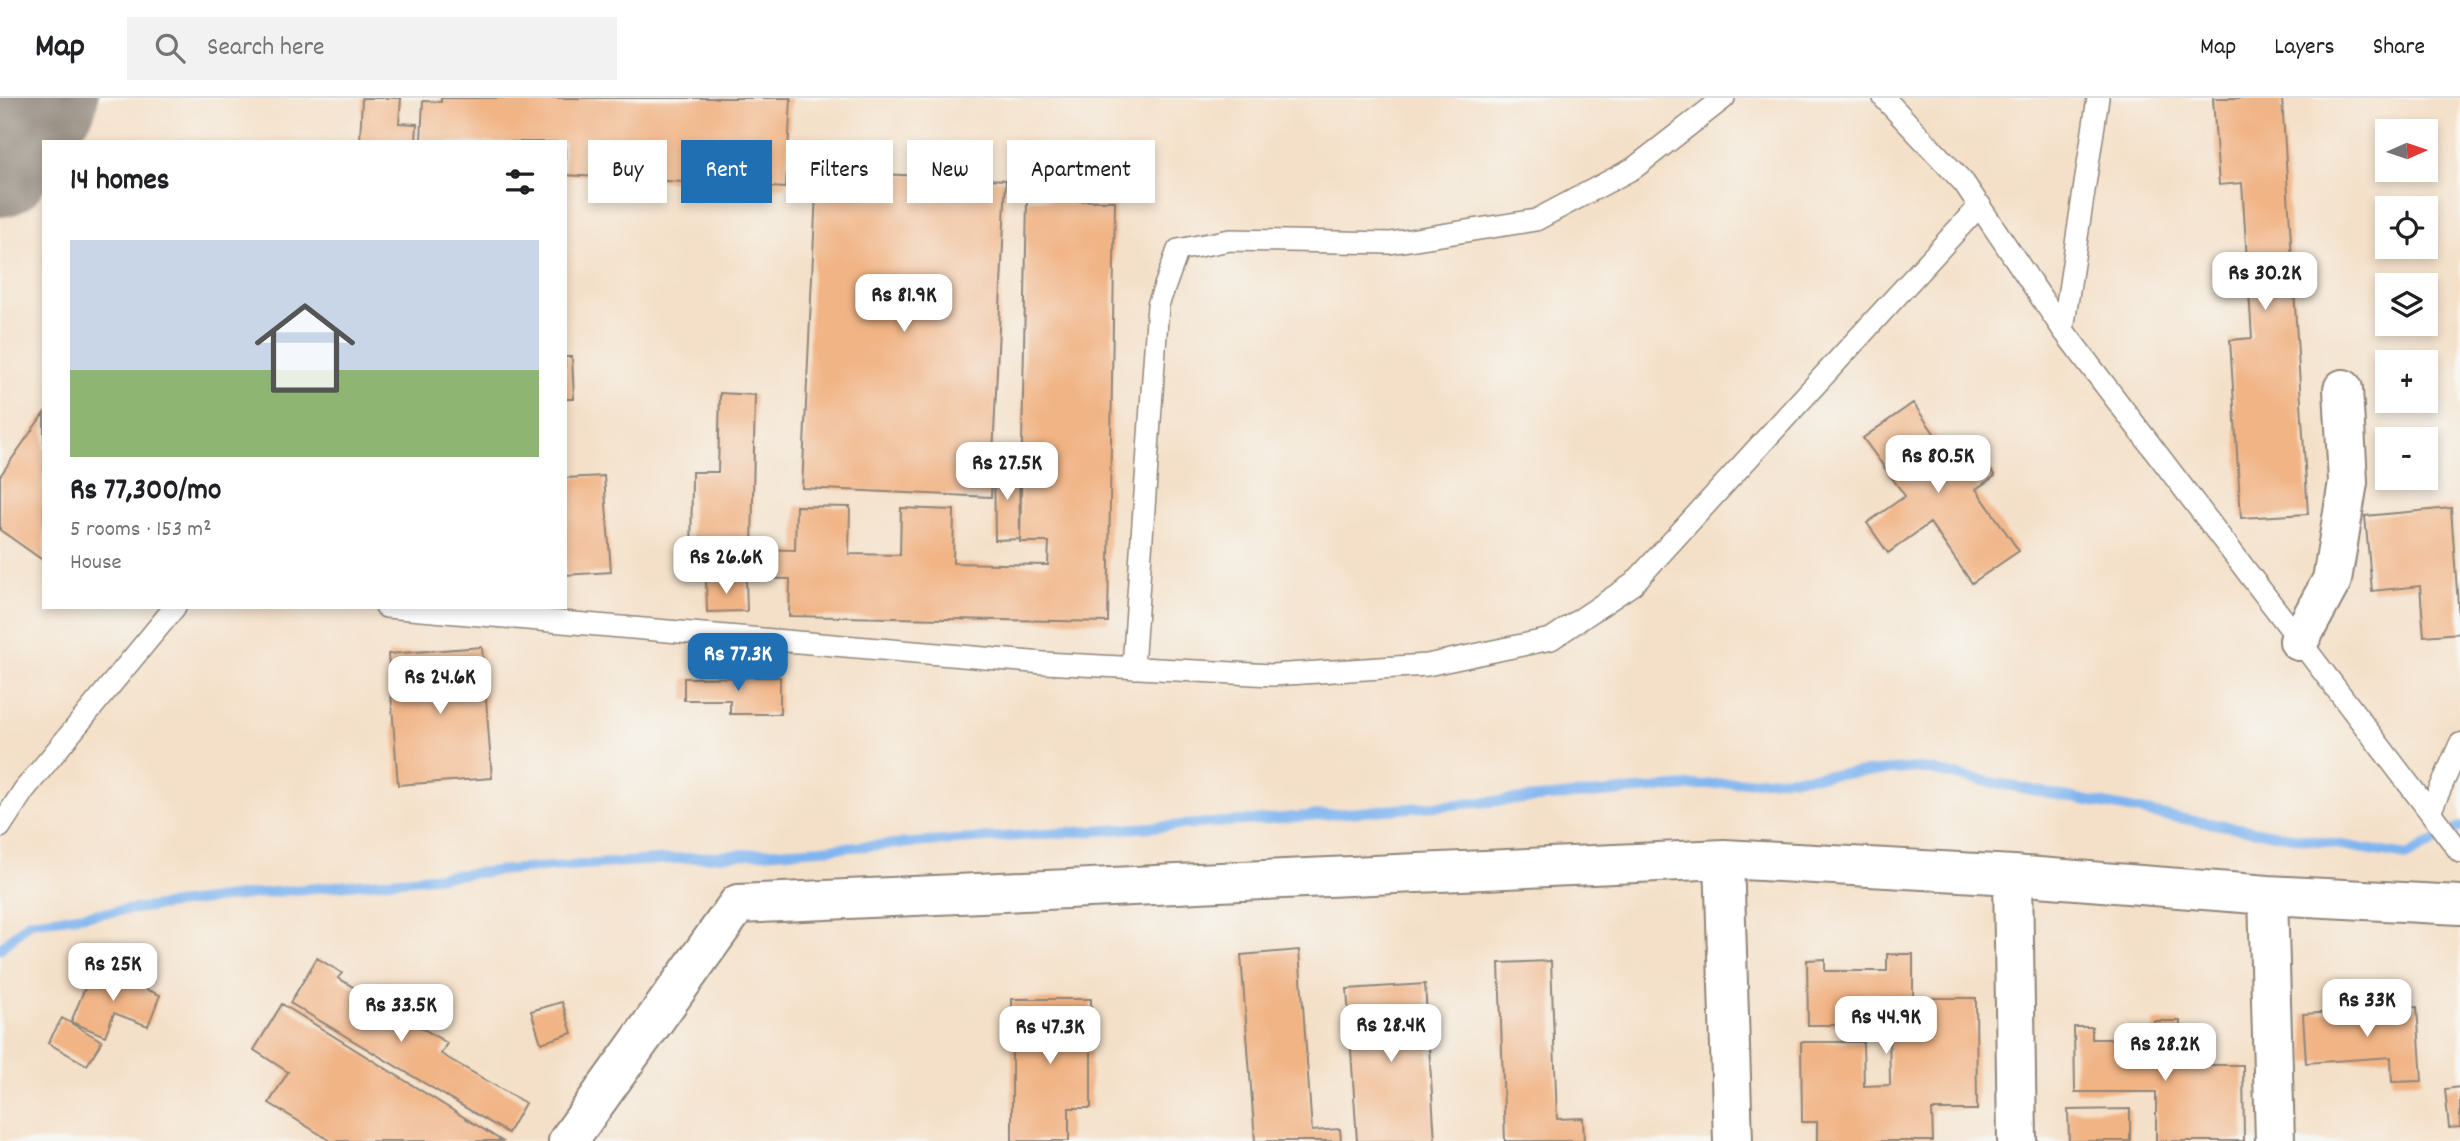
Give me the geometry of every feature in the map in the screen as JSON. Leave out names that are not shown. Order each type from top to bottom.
[{"type":"street","points":[[2299,641],[2332,580],[2348,482],[2343,389]]},
{"type":"street","points":[[1724,859],[1734,1141]]},
{"type":"street","points":[[568,1141],[738,904],[1724,859],[2460,905]]},
{"type":"street","points":[[2013,875],[2017,1141]]},
{"type":"street","points":[[2268,895],[2275,1141]]},
{"type":"lane","points":[[1133,668],[1158,305],[1178,250],[1230,240],[1390,243],[1535,220],[1634,168],[1724,98]]},
{"type":"lane","points":[[1884,98],[1964,183],[2063,330],[2460,852]]},
{"type":"lane","points":[[2063,330],[2098,98]]},
{"type":"lane","points":[[410,609],[1044,663],[1272,675],[1427,665],[1551,639],[1633,584],[1980,205]]},
{"type":"lane","points":[[0,827],[24,790],[174,609]]},
{"type":"lane","points":[[2435,819],[2460,744]]},
{"type":"building","points":[[362,98],[401,98],[399,123],[417,124],[416,140],[360,140]]},
{"type":"building","points":[[441,98],[791,98],[789,140],[786,140],[786,188],[772,187],[772,140],[681,140],[681,182],[667,181],[667,140],[588,140],[588,176],[567,175],[567,140],[421,140],[423,101],[441,102]]},
{"type":"building","points":[[2213,98],[2282,98],[2308,514],[2241,518],[2230,340],[2252,338],[2242,183],[2219,185]]},
{"type":"building","points":[[893,175],[907,175],[907,203],[993,203],[993,179],[1006,180],[991,497],[802,488],[815,203],[893,203]]},
{"type":"building","points":[[1027,203],[1115,203],[1108,622],[789,616],[790,579],[691,577],[692,472],[718,472],[720,393],[755,395],[752,549],[795,550],[796,506],[850,507],[849,554],[900,555],[901,508],[954,510],[953,563],[1048,565],[1049,542],[1020,542]]},
{"type":"building","points":[[567,357],[572,357],[574,399],[567,399]]},
{"type":"building","points":[[1913,403],[1950,456],[1970,441],[1995,476],[1976,489],[2019,551],[1972,583],[1930,523],[1888,553],[1867,523],[1905,496],[1863,438]]},
{"type":"building","points":[[42,416],[42,560],[0,530],[0,476]]},
{"type":"building","points":[[1019,464],[1020,539],[995,540],[994,465]]},
{"type":"building","points":[[604,476],[611,572],[567,575],[567,478]]},
{"type":"building","points":[[2451,508],[2460,633],[2424,636],[2420,586],[2372,591],[2365,516]]},
{"type":"building","points":[[746,579],[747,611],[707,612],[706,580]]},
{"type":"building","points":[[482,647],[492,778],[398,785],[388,654]]},
{"type":"building","points":[[780,677],[780,714],[730,714],[730,700],[684,700],[684,678]]},
{"type":"building","points":[[1299,950],[1312,1131],[1340,1129],[1341,1141],[1255,1141],[1241,955]]},
{"type":"building","points":[[1887,954],[1913,954],[1913,998],[1976,998],[1977,1110],[1932,1110],[1933,1141],[1817,1141],[1817,1122],[1802,1122],[1801,1042],[1863,1042],[1864,1086],[1890,1085],[1889,1025],[1808,1025],[1807,960],[1825,959],[1825,971],[1887,971]]},
{"type":"building","points":[[317,958],[342,973],[338,978],[447,1043],[441,1054],[525,1103],[508,1133],[290,1003]]},
{"type":"building","points":[[1551,961],[1557,1119],[1583,1118],[1584,1141],[1505,1141],[1499,963]]},
{"type":"building","points":[[93,968],[160,995],[148,1026],[114,1013],[105,1036],[71,1022]]},
{"type":"building","points":[[1425,984],[1435,1141],[1357,1141],[1347,989]]},
{"type":"building","points":[[1012,999],[1091,999],[1091,1108],[1069,1108],[1069,1141],[1012,1141]]},
{"type":"building","points":[[562,1002],[572,1033],[541,1043],[531,1011]]},
{"type":"building","points":[[282,1004],[502,1141],[331,1141],[269,1103],[288,1072],[254,1050]]},
{"type":"building","points":[[2417,1007],[2422,1081],[2392,1082],[2391,1057],[2306,1063],[2303,1014]]},
{"type":"building","points":[[62,1018],[102,1041],[87,1065],[48,1043]]},
{"type":"building","points":[[2154,1021],[2180,1021],[2180,1065],[2243,1065],[2244,1141],[2156,1141],[2156,1092],[2075,1092],[2074,1027],[2092,1027],[2092,1039],[2153,1039]]},
{"type":"building","points":[[2460,1087],[2460,1127],[2449,1128],[2445,1089]]},
{"type":"building","points":[[2130,1109],[2130,1141],[2069,1141],[2068,1110]]},
{"type":"waterway","points":[[0,949],[29,922],[264,893],[507,870],[1258,820],[1918,768],[2166,816],[2407,856],[2460,827]]},
{"type":"taxiway","points":[[0,168],[49,98]]}]
